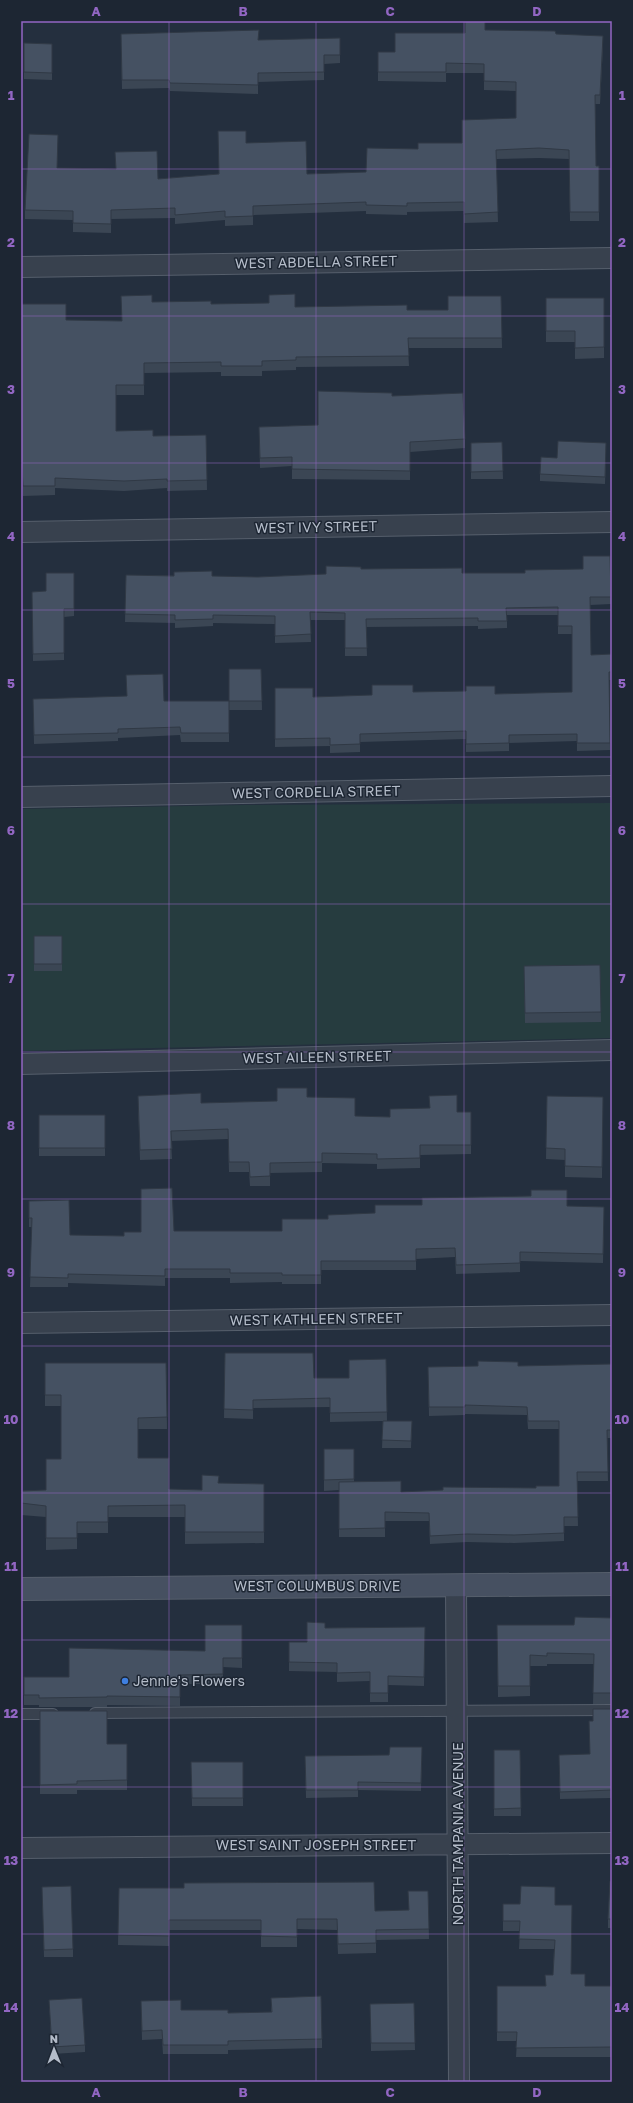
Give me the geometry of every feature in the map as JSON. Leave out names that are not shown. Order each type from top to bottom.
[{"type":"main road","name":"WEST COLUMBUS DRIVE","points":[[21,1589],[612,1584]]},
{"type":"street","name":"WEST ABDELLA STREET","points":[[21,266],[612,258]]},
{"type":"street","name":"WEST IVY STREET","points":[[21,532],[612,522]]},
{"type":"street","name":"WEST CORDELIA STREET","points":[[21,797],[612,786]]},
{"type":"street","name":"WEST AILEEN STREET","points":[[21,1064],[612,1050]]},
{"type":"street","name":"WEST KATHLEEN STREET","points":[[21,1323],[612,1315]]},
{"type":"street","name":"NORTH TAMPANIA AVENUE","points":[[456,1585],[459,1844],[459,2082]]},
{"type":"street","name":"WEST SAINT JOSEPH STREET","points":[[21,1848],[612,1843]]},
{"type":"lane","points":[[84,1714],[612,1710]]},
{"type":"lane","points":[[21,1714],[60,1714]]},
{"type":"green space","points":[[612,803],[612,1038],[21,1051],[21,809],[244,805]]},
{"type":"building","points":[[465,21],[485,21],[485,30],[555,31],[556,34],[603,36],[600,95],[595,95],[596,166],[599,166],[599,212],[570,212],[569,150],[539,148],[496,150],[498,212],[464,214],[464,202],[407,203],[407,206],[366,205],[366,202],[253,206],[253,216],[225,217],[225,211],[175,215],[175,208],[111,210],[111,224],[73,223],[73,211],[25,210],[29,134],[58,135],[57,168],[116,169],[115,152],[157,151],[158,179],[219,174],[218,131],[246,131],[246,143],[306,141],[307,174],[366,172],[367,148],[418,149],[418,143],[462,143],[462,120],[516,118],[516,82],[484,81],[484,64],[446,63],[446,72],[378,72],[378,52],[395,52],[395,33],[465,33]]},
{"type":"building","points":[[259,30],[258,40],[340,38],[340,55],[324,55],[324,72],[258,73],[258,85],[170,83],[169,80],[122,80],[121,34]]},
{"type":"building","points":[[24,43],[52,44],[52,73],[24,72]]},
{"type":"building","points":[[295,294],[295,307],[407,305],[407,310],[448,310],[448,296],[501,296],[502,338],[408,338],[409,356],[296,357],[296,360],[262,361],[262,366],[221,366],[221,362],[144,363],[144,385],[116,385],[116,431],[153,430],[153,436],[206,435],[207,480],[167,481],[167,479],[124,481],[55,478],[55,486],[23,486],[21,451],[21,304],[66,304],[66,320],[122,321],[121,296],[152,295],[152,302],[211,301],[211,304],[269,303],[269,295]]},
{"type":"building","points":[[546,298],[604,298],[604,347],[575,348],[575,331],[546,331]]},
{"type":"building","points":[[318,391],[392,393],[392,396],[463,393],[465,439],[410,442],[410,471],[292,469],[292,457],[260,458],[259,427],[318,425]]},
{"type":"building","points":[[558,441],[606,443],[605,477],[540,474],[541,457],[557,458]]},
{"type":"building","points":[[502,442],[503,471],[471,472],[471,443]]},
{"type":"building","points":[[583,556],[610,556],[611,597],[590,597],[591,655],[612,654],[612,672],[609,672],[610,743],[577,743],[577,734],[509,735],[509,743],[466,744],[466,731],[360,734],[360,744],[330,745],[330,738],[275,739],[275,688],[313,688],[313,697],[372,695],[372,685],[413,685],[413,692],[466,691],[466,686],[495,686],[495,694],[572,692],[572,626],[558,626],[558,607],[506,608],[507,621],[478,621],[478,618],[366,619],[367,648],[345,648],[345,613],[310,612],[311,634],[275,636],[275,616],[213,615],[213,619],[175,620],[175,615],[125,614],[126,575],[174,576],[174,572],[212,571],[212,576],[258,577],[326,574],[326,566],[361,567],[361,569],[462,568],[462,573],[525,573],[525,570],[583,569]]},
{"type":"building","points":[[46,573],[74,573],[74,609],[64,609],[64,653],[33,654],[32,592],[46,591]]},
{"type":"building","points":[[229,669],[261,669],[262,701],[229,701]]},
{"type":"building","points":[[163,674],[164,701],[229,701],[229,733],[181,733],[180,727],[118,729],[118,733],[34,735],[33,699],[127,696],[126,675]]},
{"type":"building","points":[[34,936],[62,936],[62,964],[34,964]]},
{"type":"building","points":[[600,965],[601,1012],[525,1013],[524,966]]},
{"type":"building","points":[[277,1088],[307,1088],[307,1097],[355,1098],[355,1116],[390,1117],[390,1109],[430,1108],[429,1096],[457,1095],[457,1112],[471,1112],[471,1145],[420,1145],[420,1158],[377,1159],[377,1154],[322,1153],[322,1162],[270,1163],[270,1176],[250,1177],[249,1162],[229,1162],[228,1129],[171,1131],[172,1149],[140,1150],[138,1096],[201,1093],[201,1103],[277,1101]]},
{"type":"building","points":[[547,1096],[603,1097],[602,1167],[565,1166],[565,1149],[546,1148]]},
{"type":"building","points":[[39,1115],[105,1115],[105,1148],[39,1148]]},
{"type":"building","points":[[172,1188],[174,1231],[282,1231],[282,1219],[328,1219],[328,1215],[375,1213],[375,1205],[422,1205],[422,1198],[531,1196],[531,1190],[567,1190],[567,1206],[604,1207],[603,1254],[520,1252],[520,1263],[456,1265],[455,1248],[416,1249],[416,1261],[321,1261],[321,1275],[230,1273],[230,1269],[165,1269],[165,1276],[68,1274],[68,1278],[30,1277],[32,1218],[29,1218],[29,1201],[69,1200],[70,1235],[124,1236],[124,1232],[141,1232],[141,1189]]},
{"type":"building","points":[[225,1353],[313,1353],[314,1378],[349,1378],[349,1360],[386,1359],[387,1412],[330,1413],[330,1398],[253,1400],[253,1410],[224,1409]]},
{"type":"building","points":[[478,1361],[518,1362],[518,1366],[612,1364],[612,1430],[607,1430],[608,1472],[577,1472],[578,1517],[564,1517],[564,1533],[430,1536],[429,1513],[385,1512],[385,1528],[339,1529],[339,1482],[401,1481],[401,1492],[443,1490],[443,1487],[536,1488],[536,1486],[559,1486],[559,1421],[528,1421],[527,1407],[465,1405],[465,1407],[429,1407],[428,1367],[478,1366]]},
{"type":"building","points":[[45,1363],[166,1363],[167,1417],[138,1418],[138,1458],[169,1458],[169,1489],[202,1490],[202,1475],[219,1476],[218,1483],[264,1484],[264,1532],[185,1532],[185,1505],[108,1506],[108,1522],[77,1522],[77,1538],[46,1538],[46,1506],[21,1503],[21,1491],[46,1490],[46,1459],[61,1459],[61,1395],[45,1395]]},
{"type":"building","points":[[383,1421],[412,1421],[411,1441],[382,1440]]},
{"type":"building","points":[[324,1449],[354,1449],[354,1479],[324,1480]]},
{"type":"building","points":[[575,1617],[612,1618],[612,1693],[593,1693],[594,1654],[547,1653],[547,1656],[530,1655],[530,1686],[498,1686],[497,1625],[574,1625]]},
{"type":"building","points":[[307,1622],[325,1623],[325,1628],[425,1627],[424,1677],[388,1676],[388,1693],[370,1693],[370,1672],[337,1673],[337,1663],[289,1662],[289,1642],[307,1642]]},
{"type":"building","points":[[205,1625],[242,1625],[242,1658],[223,1658],[223,1674],[180,1675],[180,1697],[107,1696],[39,1698],[39,1695],[24,1695],[24,1677],[69,1677],[69,1648],[205,1651]]},
{"type":"building","points":[[593,1709],[612,1709],[612,1790],[560,1792],[559,1755],[590,1754],[589,1721],[593,1721]]},
{"type":"building","points":[[40,1711],[107,1711],[107,1744],[127,1744],[127,1780],[77,1781],[77,1784],[40,1785]]},
{"type":"building","points":[[390,1747],[422,1747],[421,1783],[358,1782],[358,1790],[306,1790],[305,1756],[389,1755]]},
{"type":"building","points":[[494,1750],[520,1750],[521,1808],[494,1809]]},
{"type":"building","points":[[191,1762],[243,1762],[243,1798],[192,1798]]},
{"type":"building","points":[[610,1881],[612,1881],[612,1919],[608,1919]]},
{"type":"building","points":[[374,1882],[375,1911],[409,1910],[408,1891],[428,1891],[429,1929],[376,1930],[376,1943],[338,1944],[337,1919],[297,1919],[297,1937],[261,1936],[261,1920],[169,1920],[169,1936],[118,1935],[119,1888],[184,1888],[184,1883]]},
{"type":"building","points":[[71,1886],[73,1949],[44,1950],[42,1887]]},
{"type":"building","points":[[521,1886],[555,1887],[555,1905],[572,1905],[571,1974],[585,1974],[585,1986],[612,1986],[612,2047],[516,2048],[517,2032],[497,2032],[497,1986],[546,1986],[545,1975],[553,1975],[555,1940],[519,1939],[520,1921],[503,1921],[503,1904],[520,1904]]},
{"type":"building","points":[[321,1996],[322,2039],[228,2041],[228,2045],[163,2045],[162,2030],[142,2031],[141,2001],[181,2000],[181,2010],[228,2010],[228,2013],[272,2012],[271,1998]]},
{"type":"building","points":[[82,1998],[85,2045],[52,2047],[49,2000]]},
{"type":"building","points":[[414,2003],[415,2043],[371,2043],[370,2004]]},
{"type":"place","name":"Jennie's Flowers","points":[[125,1681]]}]
